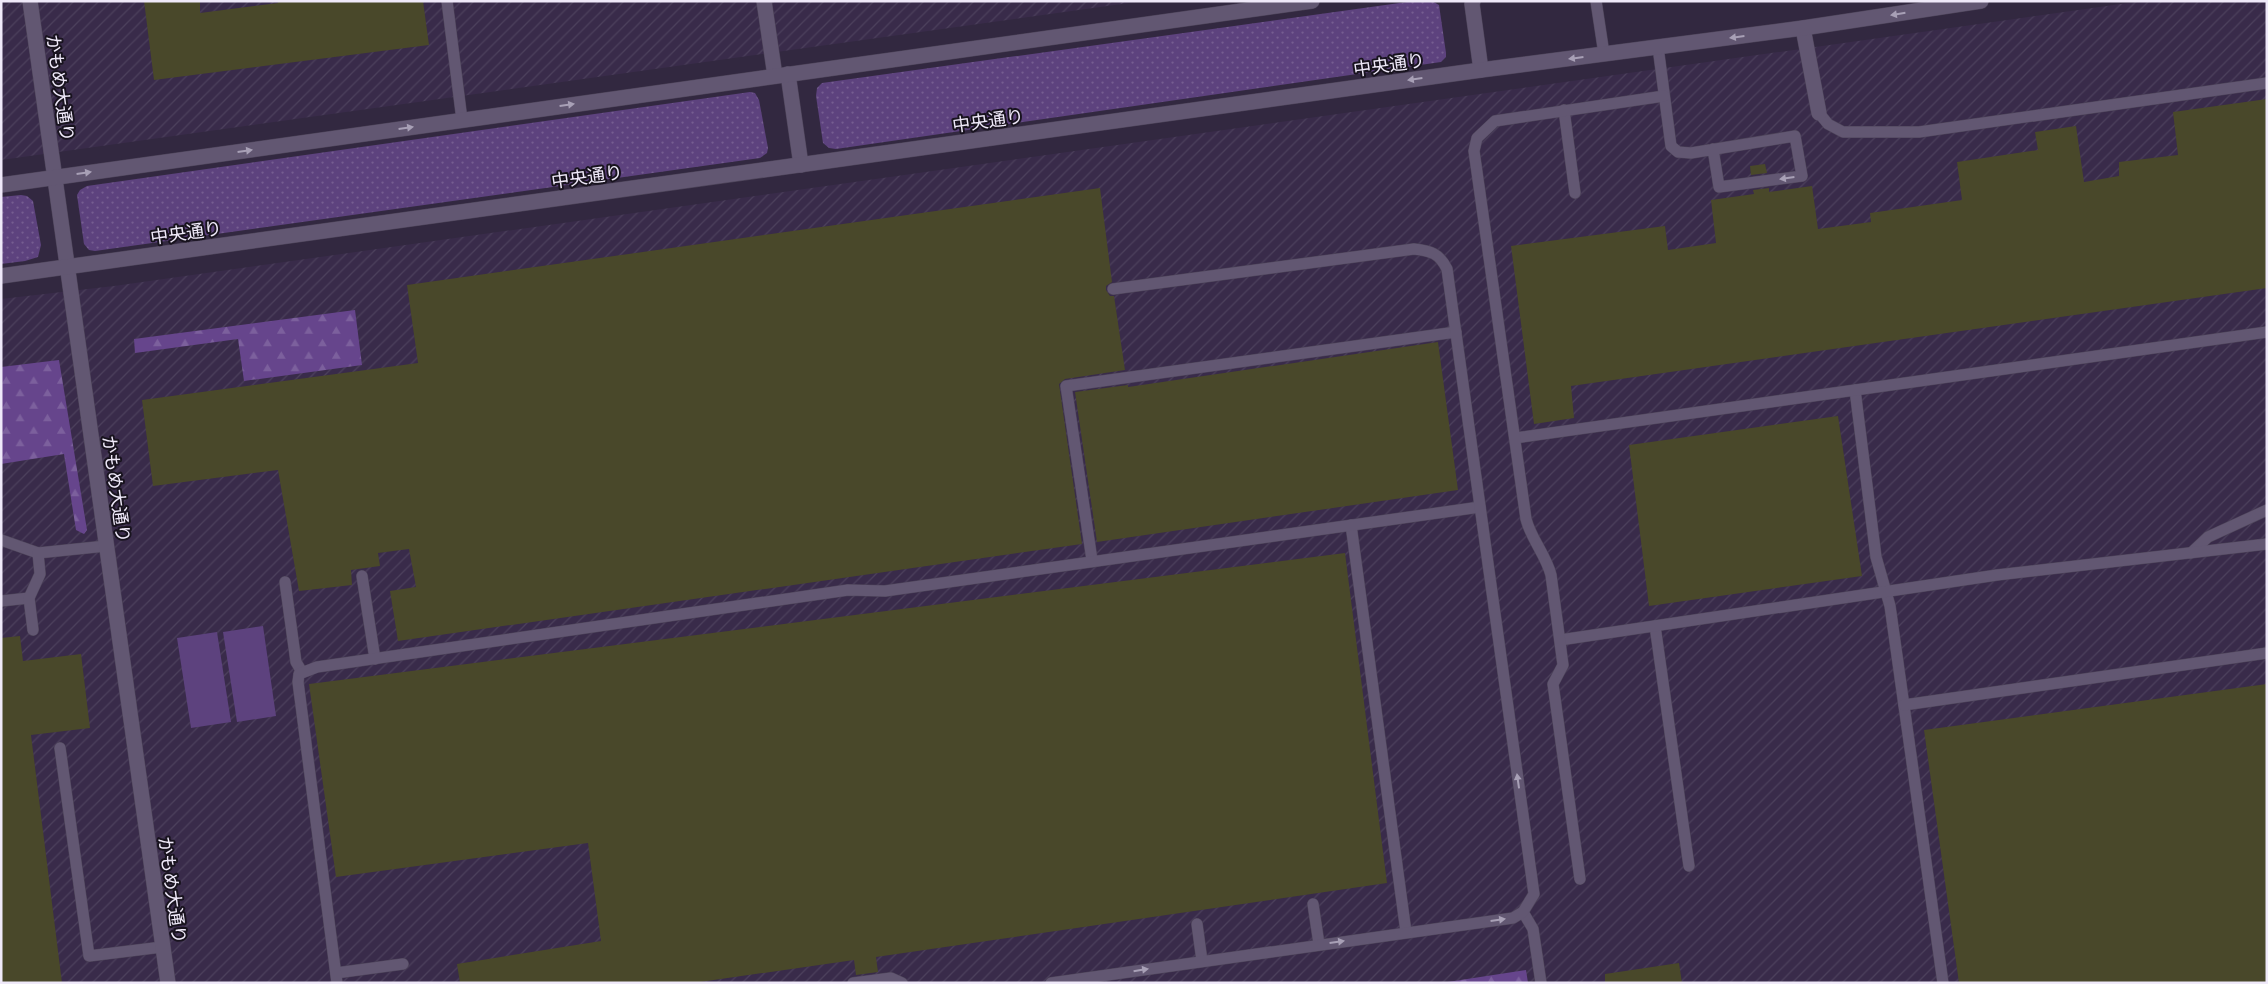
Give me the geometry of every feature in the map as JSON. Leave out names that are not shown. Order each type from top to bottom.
[{"type":"street","name":"かもめ大通り","points":[[30,1],[168,983]]},
{"type":"street","points":[[764,1],[801,165]]},
{"type":"street","points":[[1,185],[1312,1]]},
{"type":"street","points":[[1473,1],[1481,70]]},
{"type":"street","name":"中央通り","points":[[1,276],[1481,70],[1804,28],[1980,1]]},
{"type":"street","points":[[1804,28],[1819,113]]},
{"type":"lane","points":[[447,1],[462,120]]},
{"type":"lane","points":[[1596,1],[1604,54]]},
{"type":"lane","points":[[1658,47],[1671,146],[1675,150],[1692,153],[1713,149],[1795,136],[1802,176],[1719,187],[1713,149]]},
{"type":"lane","points":[[1819,113],[1828,124],[1843,132],[1918,132],[2267,83]]},
{"type":"lane","points":[[1580,879],[1553,684],[1563,665],[1560,640],[1548,564],[1528,529],[1526,519],[1474,151],[1477,138],[1495,121],[1664,96]]},
{"type":"lane","points":[[1564,110],[1575,193]]},
{"type":"lane","points":[[1052,983],[1513,918],[1523,912],[1534,894],[1447,269],[1442,259],[1432,251],[1414,250],[1113,289]]},
{"type":"lane","points":[[1092,560],[1066,386],[1456,332]]},
{"type":"lane","points":[[1515,438],[2267,332]]},
{"type":"lane","points":[[1855,390],[1876,557],[1887,592],[1942,983]]},
{"type":"lane","points":[[403,964],[336,978],[298,682],[299,674],[302,672],[317,667],[848,590],[885,590],[1480,507]]},
{"type":"lane","points":[[2191,553],[2208,537],[2267,510]]},
{"type":"lane","points":[[1350,525],[1406,932]]},
{"type":"lane","points":[[1,540],[38,553],[106,546]]},
{"type":"lane","points":[[1560,640],[1997,574],[2267,544]]},
{"type":"lane","points":[[33,630],[29,598],[40,574],[38,553]]},
{"type":"lane","points":[[362,576],[375,659]]},
{"type":"lane","points":[[285,582],[296,662],[302,672]]},
{"type":"lane","points":[[1,601],[29,598]]},
{"type":"lane","points":[[1655,626],[1689,866]]},
{"type":"lane","points":[[1904,705],[2267,653]]},
{"type":"lane","points":[[60,748],[89,956],[162,947]]},
{"type":"lane","points":[[1313,904],[1319,944]]},
{"type":"lane","points":[[1523,912],[1533,929],[1541,983]]},
{"type":"lane","points":[[1196,924],[1202,961]]},
{"type":"lane","points":[[853,983],[890,978],[902,983]]},
{"type":"shaded area","points":[[1,1],[1143,1],[1,160]]},
{"type":"shaded area","points":[[1414,1],[1432,1],[1439,5],[1446,53],[1446,57],[1441,62],[836,149],[829,148],[823,143],[816,96],[817,88],[822,83]]},
{"type":"shaded area","points":[[2142,1],[2267,1],[2267,983],[1,983],[1,299],[114,286]]},
{"type":"shaded area","points":[[750,92],[755,93],[759,100],[768,148],[767,153],[760,158],[95,251],[89,250],[84,244],[77,195],[80,190],[87,186]]},
{"type":"shaded area","points":[[27,196],[33,201],[41,245],[38,257],[25,261],[1,264],[1,197]]},
{"type":"shaded area","points":[[263,626],[276,716],[237,722],[223,632]]},
{"type":"shaded area","points":[[217,632],[231,722],[191,728],[177,638]]},
{"type":"green space","points":[[355,310],[362,365],[244,381],[238,339],[135,353],[134,339]]},
{"type":"green space","points":[[59,360],[87,530],[84,534],[76,530],[64,454],[1,464],[1,367]]},
{"type":"green space","points":[[1526,970],[1528,983],[1441,983]]},
{"type":"building","points":[[144,1],[200,1],[200,13],[278,3],[278,1],[423,1],[429,45],[154,80]]},
{"type":"building","points":[[2267,99],[2267,288],[1571,386],[1574,418],[1534,424],[1511,246],[1665,226],[1668,250],[1716,243],[1711,200],[1754,194],[1753,190],[1769,188],[1769,192],[1812,186],[1818,229],[1871,222],[1870,213],[1962,200],[1957,162],[2038,150],[2035,132],[2076,126],[2084,182],[2119,176],[2119,162],[2178,155],[2173,112]]},
{"type":"building","points":[[1765,164],[1767,173],[1751,175],[1750,166]]},
{"type":"building","points":[[1100,188],[1112,282],[1106,286],[1106,290],[1110,296],[1114,296],[1125,370],[1065,379],[1059,384],[1082,544],[398,641],[390,591],[416,587],[409,549],[378,553],[380,566],[351,570],[352,585],[299,591],[278,470],[153,486],[142,400],[418,363],[407,285]]},
{"type":"building","points":[[1438,342],[1458,490],[1097,542],[1075,392],[1128,385],[1128,387]]},
{"type":"building","points":[[1838,416],[1862,576],[1649,606],[1629,445]]},
{"type":"building","points":[[1345,553],[1387,883],[876,957],[878,972],[856,975],[854,960],[693,983],[460,983],[457,964],[601,941],[588,843],[336,877],[309,684]]},
{"type":"building","points":[[20,636],[23,661],[81,654],[90,728],[31,735],[62,983],[1,983],[1,638]]},
{"type":"building","points":[[2267,684],[2267,983],[1959,983],[1924,730]]},
{"type":"building","points":[[1679,963],[1682,983],[1605,983],[1605,974]]}]
